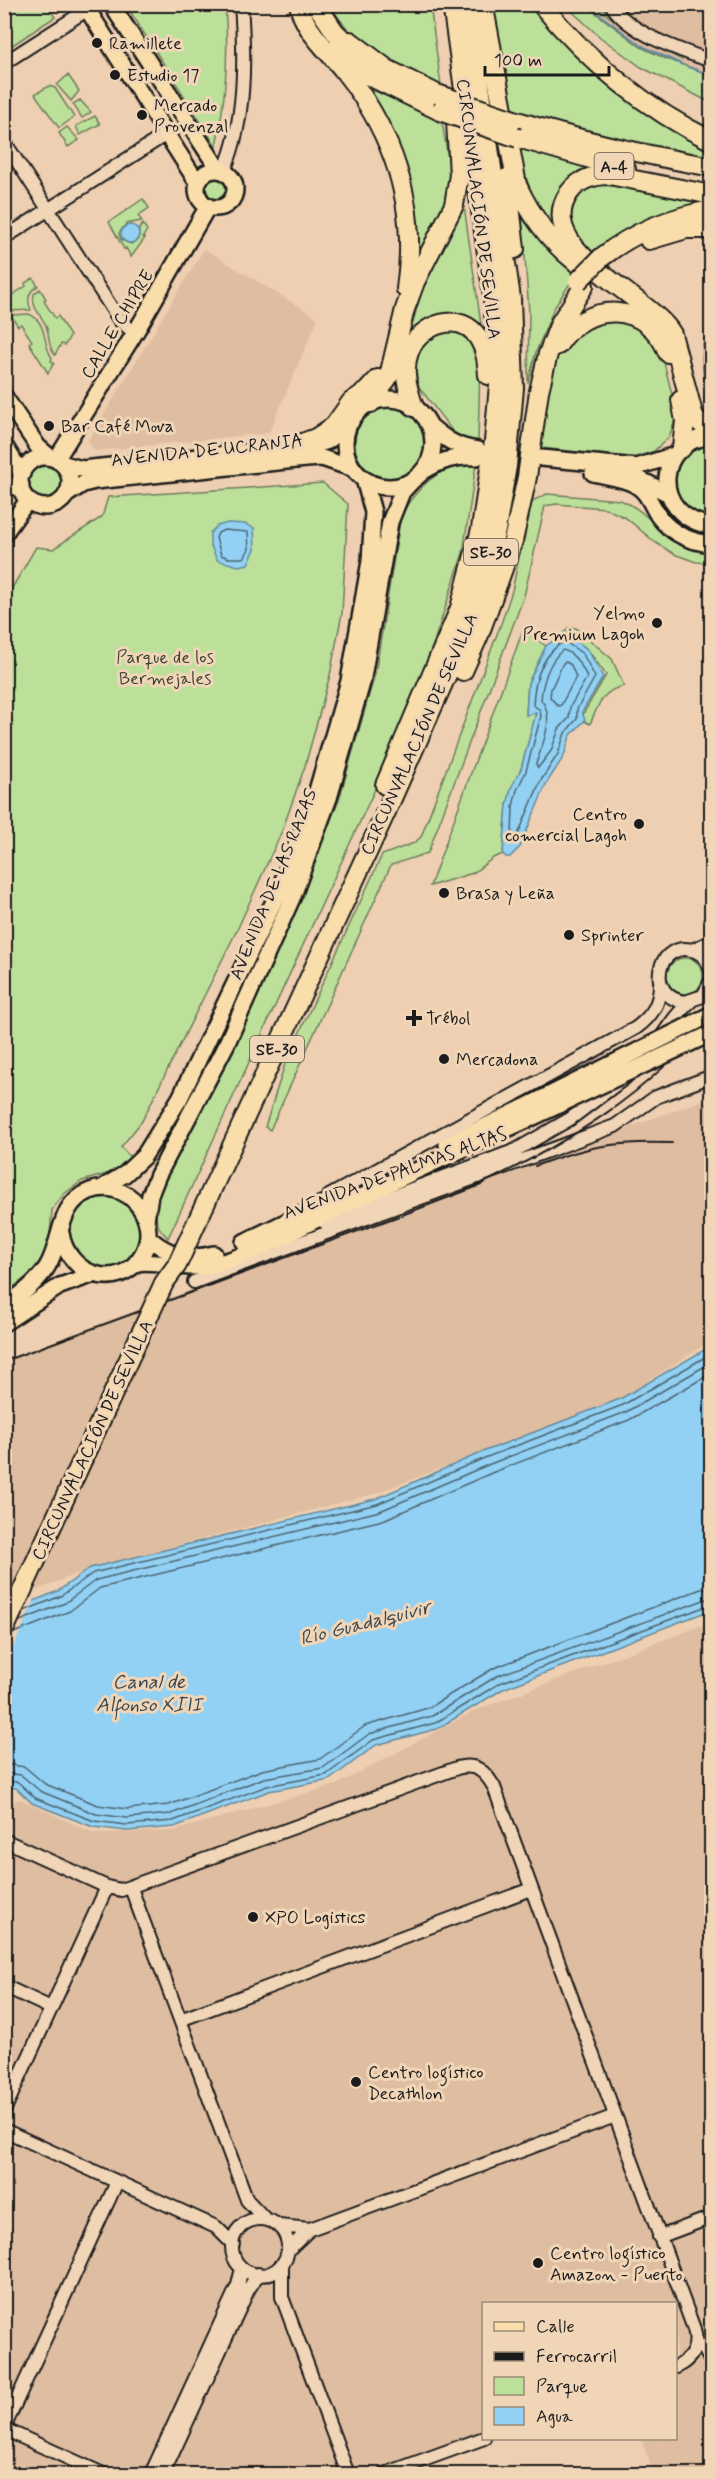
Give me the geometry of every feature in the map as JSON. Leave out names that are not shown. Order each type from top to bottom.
[{"type":"highway","points":[[301,4],[325,37],[371,77],[516,128],[597,148],[711,171]]},
{"type":"highway","points":[[301,4],[304,20],[364,96],[389,143],[399,168],[410,251],[405,309]]},
{"type":"highway","points":[[316,4],[335,32],[369,63],[439,101]]},
{"type":"highway","points":[[321,4],[338,28],[376,62],[439,101]]},
{"type":"highway","points":[[541,4],[587,56],[634,96],[711,141]]},
{"type":"highway","points":[[478,6],[517,184],[529,211],[552,241],[568,255],[654,318],[676,350]]},
{"type":"highway","name":"CIRCUNVALACIÓN DE SEVILLA","points":[[380,811],[434,707],[469,625],[483,584],[496,530],[507,466],[519,310],[513,219],[478,6]]},
{"type":"highway","points":[[371,404],[389,376],[405,309],[415,282],[454,205],[459,175],[454,85],[445,8]]},
{"type":"highway","name":"CIRCUNVALACIÓN DE SEVILLA","points":[[4,1630],[164,1283],[183,1255],[380,811],[460,608],[482,529],[494,441],[498,385],[494,296],[482,209],[445,8]]},
{"type":"highway","points":[[454,85],[468,159],[482,209]]},
{"type":"highway","points":[[516,128],[549,131],[711,167]]},
{"type":"highway","name":"A-4","points":[[516,128],[633,171],[711,189]]},
{"type":"highway","points":[[711,195],[599,175],[579,182],[566,197],[564,207],[565,229],[574,247],[589,263],[656,314],[672,334],[694,417],[711,435]]},
{"type":"highway","points":[[494,596],[508,540],[533,388],[555,321],[581,284],[621,242],[660,223],[711,210]]},
{"type":"highway","points":[[605,260],[655,237],[686,229],[711,229]]},
{"type":"highway","points":[[291,447],[316,438],[334,426],[351,402],[367,391],[381,374],[394,325],[408,240]]},
{"type":"highway","points":[[434,707],[454,688],[494,596],[515,530],[527,477],[539,391],[548,354],[560,323],[581,284]]},
{"type":"highway","points":[[539,391],[559,344],[576,324],[589,316],[604,313],[618,312],[630,316],[650,328],[666,348],[684,408],[685,421],[678,451]]},
{"type":"highway","points":[[414,407],[406,374],[408,354],[412,345],[431,327],[449,322],[466,326],[479,338],[486,357],[494,441]]},
{"type":"main road","points":[[89,6],[197,182],[198,196],[208,207],[225,206],[234,195],[233,181],[221,170],[111,4]]},
{"type":"main road","points":[[197,182],[206,172],[221,170]]},
{"type":"main road","name":"CALLE CHIPRE","points":[[56,460],[135,333],[208,207]]},
{"type":"main road","points":[[4,396],[38,447],[56,460],[70,478],[66,495],[58,503],[48,507],[38,506],[28,500],[4,445]]},
{"type":"main road","points":[[393,400],[414,407],[444,439],[477,454],[452,458],[402,485],[389,487],[376,485],[359,474],[348,458],[345,446],[351,422],[363,408],[371,404],[393,400]]},
{"type":"main road","name":"AVENIDA DE UCRANIA","points":[[56,460],[82,469],[291,447],[328,441],[351,422]]},
{"type":"main road","points":[[418,476],[429,462],[432,450],[430,426]]},
{"type":"main road","points":[[711,435],[692,441],[678,451],[638,467],[541,462],[634,484],[650,498],[659,516],[675,533],[697,543],[711,544]]},
{"type":"main road","points":[[678,451],[669,467],[667,481],[669,494],[675,507],[685,517],[698,524],[711,526]]},
{"type":"main road","name":"AVENIDA DE UCRANIA","points":[[66,495],[76,487],[93,481],[306,459],[322,458],[359,474]]},
{"type":"main road","points":[[4,488],[21,480],[27,465],[36,459],[56,460]]},
{"type":"main road","points":[[593,473],[634,476],[669,494]]},
{"type":"main road","name":"AVENIDA DE LAS RAZAS","points":[[102,1188],[125,1174],[144,1156],[180,1098],[278,893],[316,794],[349,681],[370,561],[373,512],[359,474]]},
{"type":"main road","name":"AVENIDA DE LAS RAZAS","points":[[147,1220],[150,1195],[158,1174],[228,1043],[293,896],[329,798],[362,683],[390,522],[402,492],[418,476]]},
{"type":"main road","points":[[4,534],[28,500]]},
{"type":"main road","points":[[285,1228],[456,1152],[711,1014]]},
{"type":"main road","points":[[525,1114],[711,1033]]},
{"type":"main road","points":[[4,1307],[33,1284],[48,1266],[61,1233],[63,1220],[72,1202],[89,1191],[102,1188],[117,1190],[130,1196],[140,1207],[147,1220],[148,1237],[144,1251],[136,1263],[117,1274],[94,1274],[60,1286],[4,1323]]},
{"type":"main road","name":"AVENIDA DE PALMAS ALTAS","points":[[148,1237],[162,1248],[182,1256],[197,1257],[229,1249],[285,1228]]},
{"type":"main road","name":"AVENIDA DE PALMAS ALTAS","points":[[136,1263],[148,1261],[181,1268],[214,1265],[285,1228]]},
{"type":"main road","points":[[61,1233],[62,1243],[71,1259],[86,1271],[94,1274]]},
{"type":"street","points":[[221,170],[233,147],[241,94],[243,38],[241,4]]},
{"type":"street","points":[[611,5],[622,17],[656,40],[711,61]]},
{"type":"street","points":[[4,63],[89,6]]},
{"type":"street","points":[[4,238],[168,133]]},
{"type":"street","points":[[4,141],[120,320],[135,333]]},
{"type":"street","points":[[692,950],[711,941]]},
{"type":"street","points":[[692,950],[705,958],[711,973]]},
{"type":"street","name":"AVENIDA DE PALMAS ALTAS","points":[[285,1228],[413,1148],[636,1028],[656,1007],[660,995],[660,968],[664,961],[676,951],[692,950]]},
{"type":"street","name":"AVENIDA DE PALMAS ALTAS","points":[[285,1228],[491,1161],[552,1131],[602,1096],[642,1062],[663,1038],[680,1012],[691,1001],[703,996],[711,979]]},
{"type":"street","points":[[660,984],[672,999],[691,1001]]},
{"type":"street","points":[[194,1282],[615,1126],[645,1104],[711,1076]]},
{"type":"street","points":[[4,1840],[107,1887],[121,1890],[467,1765],[478,1767],[487,1775],[494,1787],[694,2329],[696,2343],[691,2356],[677,2366]]},
{"type":"street","points":[[4,2110],[107,1887]]},
{"type":"street","points":[[131,1888],[247,2200],[265,2219],[279,2226],[310,2229]]},
{"type":"street","points":[[180,2020],[531,1889]]},
{"type":"street","points":[[4,1986],[51,2008]]},
{"type":"street","points":[[348,2475],[282,2297],[282,2264],[288,2250],[310,2229],[615,2116]]},
{"type":"street","points":[[4,2130],[216,2227],[233,2244],[237,2261],[242,2268],[259,2274],[269,2273],[282,2264]]},
{"type":"street","points":[[104,2475],[4,2429],[117,2182]]},
{"type":"street","points":[[233,2244],[243,2225],[247,2200]]},
{"type":"street","points":[[659,2236],[711,2217]]},
{"type":"street","points":[[216,2227],[243,2225],[265,2219]]},
{"type":"street","points":[[279,2226],[287,2241],[288,2250]]},
{"type":"street","points":[[151,2475],[238,2285],[242,2268]]},
{"type":"street","points":[[259,2274],[282,2297]]},
{"type":"street","points":[[163,2475],[248,2290],[259,2274]]},
{"type":"street","points":[[696,2343],[705,2350],[711,2364]]},
{"type":"street","points":[[385,2475],[482,2438]]},
{"type":"shaded area","points":[[576,5],[711,5],[711,88],[635,48]]},
{"type":"shaded area","points":[[204,249],[318,318],[269,433],[95,451],[88,441]]},
{"type":"shaded area","points":[[711,1097],[711,1341],[620,1399],[374,1494],[90,1568],[5,1604],[5,1360],[397,1212]]},
{"type":"shaded area","points":[[711,1622],[711,2474],[654,2474],[641,2440],[677,2440],[677,2302],[482,2302],[482,2440],[492,2440],[398,2474],[5,2474],[4,1803],[20,1799],[93,1833],[173,1831],[336,1785],[476,1710]]},
{"type":"green space","points":[[5,4],[47,5],[55,17],[5,50]]},
{"type":"green space","points":[[126,5],[225,5],[226,76],[216,146]]},
{"type":"green space","points":[[331,5],[430,5],[441,85],[394,63],[364,44],[340,19]]},
{"type":"green space","points":[[493,5],[536,5],[711,149],[711,158],[629,143],[512,114]]},
{"type":"green space","points":[[565,5],[585,5],[641,47],[711,75],[711,103],[641,67],[600,37]]},
{"type":"green space","points":[[593,5],[597,5],[632,31],[683,57],[682,60],[640,39]]},
{"type":"green space","points":[[68,75],[79,91],[71,101],[57,85]]},
{"type":"green space","points":[[362,85],[442,122],[450,170],[444,204],[419,253],[412,191],[399,149]]},
{"type":"green space","points":[[49,86],[55,88],[74,117],[59,128],[35,94]]},
{"type":"green space","points":[[80,100],[91,112],[82,118],[73,104]]},
{"type":"green space","points":[[95,116],[100,124],[80,135],[76,126]]},
{"type":"green space","points":[[67,127],[79,140],[68,147],[59,133]]},
{"type":"green space","points":[[517,147],[624,178],[711,198],[711,206],[591,259],[561,234],[542,211],[528,184]]},
{"type":"green space","points":[[216,176],[225,180],[229,189],[225,198],[216,202],[207,198],[203,189],[207,180]]},
{"type":"green space","points":[[143,199],[149,208],[138,216],[142,221],[126,224],[119,233],[121,240],[131,244],[139,239],[139,229],[143,224],[147,230],[143,237],[145,238],[131,257],[109,222]]},
{"type":"green space","points":[[464,206],[481,324],[461,315],[444,314],[419,325],[410,333],[426,275]]},
{"type":"green space","points":[[522,218],[541,242],[578,271],[554,308],[536,352],[528,383],[529,312]]},
{"type":"green space","points":[[33,278],[38,286],[29,296],[31,310],[9,311],[5,305],[5,296],[9,293],[11,296]]},
{"type":"green space","points":[[40,289],[46,299],[45,303],[55,318],[58,316],[70,336],[65,345],[61,344],[55,355],[46,326],[33,299],[34,294]]},
{"type":"green space","points":[[29,314],[39,322],[52,358],[51,361],[54,363],[48,373],[29,343],[32,341],[21,324],[18,326],[11,315]]},
{"type":"green space","points":[[614,319],[634,326],[651,339],[664,363],[677,414],[669,437],[654,451],[633,458],[532,447],[543,396],[555,360],[564,345],[574,332],[587,324]]},
{"type":"green space","points":[[711,322],[711,397],[707,389],[702,360],[704,339]]},
{"type":"green space","points":[[449,329],[469,336],[477,350],[478,441],[466,441],[456,436],[419,387],[415,368],[420,350],[432,335]]},
{"type":"green space","points":[[383,408],[397,408],[410,414],[419,423],[425,436],[423,456],[415,468],[397,478],[383,478],[370,472],[361,463],[355,450],[355,436],[361,423],[370,414]]},
{"type":"green space","points":[[711,444],[711,517],[698,515],[688,508],[680,499],[675,488],[674,476],[676,465],[682,455],[693,448]]},
{"type":"green space","points":[[45,464],[58,469],[63,482],[58,495],[45,500],[32,495],[27,482],[32,469]]},
{"type":"green space","points":[[476,464],[463,553],[432,648],[381,776],[168,1238],[159,1227],[156,1217],[156,1206],[163,1183],[185,1142],[339,800],[375,674],[401,516],[410,501],[436,475],[455,466]]},
{"type":"green space","name":"Parque de los Bermejales","points":[[323,483],[348,504],[342,613],[330,675],[305,766],[282,831],[237,930],[142,1121],[121,1147],[130,1157],[117,1171],[82,1181],[64,1194],[52,1210],[49,1247],[33,1272],[5,1293],[5,600],[36,547],[53,549],[102,517],[108,497]]},
{"type":"green space","points":[[547,494],[620,500],[644,514],[671,539],[695,550],[711,552],[711,563],[696,562],[674,554],[656,543],[626,518],[605,508],[556,504],[545,506],[524,596],[428,853],[391,865],[270,1130],[265,1127],[285,1064],[382,855],[414,843],[421,837],[512,591],[530,506],[534,500]]},
{"type":"green space","points":[[568,628],[576,628],[612,659],[624,686],[606,695],[598,705],[590,724],[580,719],[606,675],[588,650],[565,632]]},
{"type":"green space","points":[[523,630],[546,646],[528,683],[526,714],[536,713],[521,769],[507,805],[503,854],[493,858],[473,873],[430,886]]},
{"type":"green space","points":[[685,958],[698,963],[703,976],[698,989],[685,994],[672,989],[667,976],[672,963]]},
{"type":"green space","points":[[111,1196],[130,1206],[138,1218],[140,1232],[138,1246],[130,1258],[118,1266],[97,1268],[78,1258],[70,1246],[68,1225],[78,1206],[90,1198]]},
{"type":"water","points":[[130,225],[136,228],[139,234],[136,240],[130,243],[124,240],[121,234],[124,228]]},
{"type":"water","points":[[228,523],[245,524],[254,528],[255,549],[248,564],[238,566],[217,560],[210,544],[210,533],[217,526]]},
{"type":"water","points":[[565,632],[588,650],[603,677],[582,712],[585,720],[570,736],[564,756],[546,784],[520,847],[510,857],[506,857],[503,854],[507,805],[511,788],[521,769],[536,713],[526,715],[528,683],[546,646]]},
{"type":"water","name":"Canal de Alfonso XIII","points":[[711,1346],[711,1610],[503,1689],[437,1729],[376,1745],[329,1780],[269,1791],[174,1827],[127,1831],[93,1827],[32,1803],[16,1788],[5,1787],[5,1613],[58,1591],[90,1568],[375,1499],[485,1451],[620,1399]]},
{"type":"pier","points":[[36,1597],[5,1666],[4,1610]]},
{"type":"waterway","points":[[586,4],[640,45],[683,65]]},
{"type":"waterway","points":[[688,67],[712,75]]},
{"type":"tunnel","points":[[497,460],[540,466]]},
{"type":"railway","points":[[473,1188],[572,1136],[603,1115],[662,1069],[712,1013]]},
{"type":"railway","points":[[535,1166],[602,1146],[672,1143]]},
{"type":"railway","points":[[402,1215],[481,1185]]},
{"type":"railway","points":[[4,1361],[399,1216]]},
{"type":"place","name":"Ramillete","points":[[97,43]]},
{"type":"place","name":"Estudio 17","points":[[115,75]]},
{"type":"place","name":"Mercado Provenzal","points":[[142,115]]},
{"type":"place","name":"Bar Café Mova","points":[[49,426]]},
{"type":"place","name":"Yelmo Premium Lagoh","points":[[657,623]]},
{"type":"place","name":"Centro comercial Lagoh","points":[[639,824]]},
{"type":"place","name":"Brasa y Leña","points":[[444,893]]},
{"type":"place","name":"Sprinter","points":[[569,935]]},
{"type":"place","name":"Trébol","points":[[414,1018]]},
{"type":"place","name":"Mercadona","points":[[444,1059]]},
{"type":"place","name":"XPO Logistics","points":[[253,1917]]},
{"type":"place","name":"Centro logístico Decathlon","points":[[356,2082]]},
{"type":"place","name":"Centro logístico Amazon - Puerto","points":[[538,2263]]},
{"type":"water label","name":"Río Guadalquivir","points":[[365,1622]]}]
